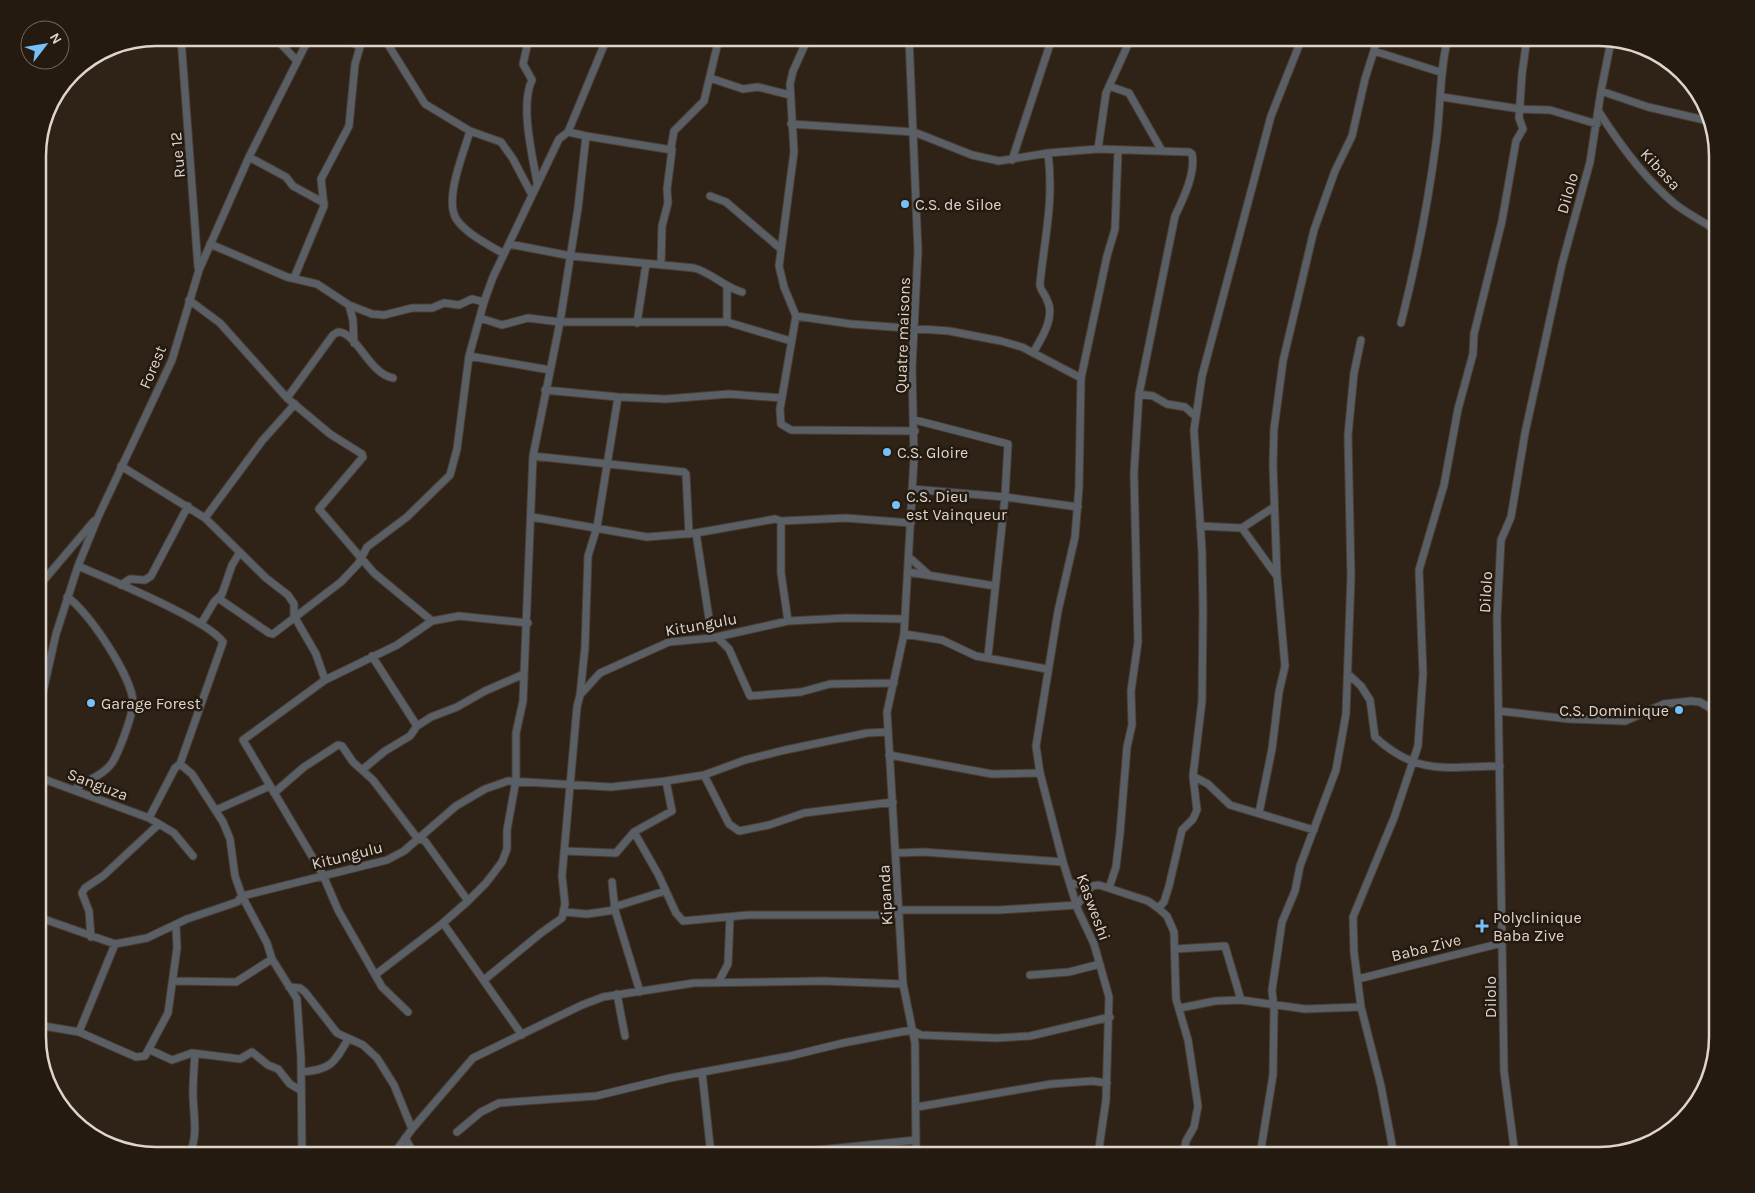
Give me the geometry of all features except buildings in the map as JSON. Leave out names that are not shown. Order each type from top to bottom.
[{"type":"street","name":"Rue 12","points":[[182,46],[199,270]]},
{"type":"street","points":[[283,46],[297,62]]},
{"type":"street","name":"Forest","points":[[46,678],[56,634],[78,566],[98,517],[172,360],[199,270],[249,157],[305,46]]},
{"type":"street","points":[[294,278],[324,204],[321,180],[349,126],[355,64],[360,50],[359,46]]},
{"type":"street","points":[[389,46],[425,104],[470,131],[500,142],[513,159],[532,195]]},
{"type":"street","points":[[527,46],[523,64],[532,80],[526,102],[530,143],[538,182]]},
{"type":"street","points":[[218,598],[270,634],[341,582],[355,569],[367,547],[408,517],[450,475],[457,449],[469,356],[484,302],[504,254],[559,139],[568,132],[604,46]]},
{"type":"street","points":[[661,265],[662,226],[668,202],[666,189],[673,151],[670,148],[674,131],[704,101],[717,46]]},
{"type":"street","points":[[805,46],[791,77],[790,124],[793,157],[781,248],[781,278],[796,316],[782,398],[781,424],[789,429],[915,431]]},
{"type":"street","name":"Quatre maisons","points":[[904,634],[915,431],[912,377],[918,251],[910,46]]},
{"type":"street","points":[[1012,160],[1049,46]]},
{"type":"street","points":[[1098,149],[1104,102],[1109,86],[1127,46]]},
{"type":"street","points":[[1158,908],[1164,902],[1169,886],[1182,830],[1196,813],[1193,776],[1203,679],[1200,526],[1195,416],[1205,362],[1271,116],[1299,46]]},
{"type":"street","points":[[1259,813],[1272,749],[1278,692],[1285,666],[1277,575],[1274,507],[1274,429],[1283,362],[1292,317],[1314,230],[1335,171],[1352,136],[1376,46]]},
{"type":"street","points":[[1402,323],[1428,202],[1442,97],[1440,72],[1446,46]]},
{"type":"street","points":[[1392,1147],[1381,1086],[1361,1007],[1354,952],[1353,917],[1418,746],[1422,715],[1423,674],[1419,570],[1444,485],[1458,409],[1473,354],[1474,334],[1502,221],[1516,141],[1523,129],[1519,118],[1522,62],[1525,46]]},
{"type":"street","name":"Dilolo","points":[[1514,1147],[1504,1071],[1500,711],[1497,618],[1501,540],[1511,517],[1525,433],[1546,336],[1574,216],[1590,162],[1599,112],[1600,91],[1610,47]]},
{"type":"street","points":[[1374,51],[1440,72]]},
{"type":"street","points":[[710,78],[743,89],[758,87],[790,95]]},
{"type":"street","points":[[1109,86],[1129,93],[1162,152]]},
{"type":"street","points":[[1600,91],[1648,107],[1702,119]]},
{"type":"street","points":[[1442,97],[1520,109],[1550,110],[1597,124]]},
{"type":"street","name":"Kibasa","points":[[1599,112],[1627,153],[1653,182],[1676,204],[1709,225]]},
{"type":"street","points":[[790,124],[914,132],[972,155],[999,161],[1048,153],[1098,149],[1189,152],[1193,157],[1185,194],[1175,216],[1139,394],[1134,474],[1138,642],[1132,690],[1132,725],[1127,747],[1120,833],[1116,866],[1109,888]]},
{"type":"street","points":[[470,131],[454,186],[452,208],[456,219],[464,228],[504,254]]},
{"type":"street","points":[[568,132],[670,148]]},
{"type":"street","points":[[375,975],[443,923],[468,901],[498,868],[506,854],[506,830],[516,780],[516,733],[523,701],[528,623],[533,456],[560,322],[571,256],[586,136]]},
{"type":"street","name":"Kasweshi","points":[[1099,1147],[1107,1083],[1110,1017],[1107,984],[1063,862],[1040,773],[1037,732],[1061,596],[1075,537],[1078,507],[1081,378],[1108,256],[1114,238],[1118,151]]},
{"type":"street","points":[[1033,354],[1046,331],[1048,321],[1049,304],[1040,286],[1051,199],[1048,153]]},
{"type":"street","points":[[249,157],[286,176],[293,186],[324,204]]},
{"type":"street","points":[[710,196],[726,202],[781,248]]},
{"type":"street","points":[[210,244],[287,277],[325,288],[349,306],[358,310],[384,315],[412,308],[432,308],[444,303],[459,305],[472,299],[484,302]]},
{"type":"street","points":[[509,244],[571,256],[700,270],[727,287],[742,292]]},
{"type":"street","points":[[637,323],[646,264]]},
{"type":"street","points":[[727,287],[727,322]]},
{"type":"street","points":[[189,300],[220,323],[287,398],[330,434],[363,455],[341,486],[319,508],[361,559],[398,594],[432,621]]},
{"type":"street","points":[[349,306],[353,320],[354,343]]},
{"type":"street","points":[[796,316],[915,330],[949,331],[1001,341],[1022,347],[1081,378]]},
{"type":"street","points":[[480,318],[502,325],[528,318],[560,322],[727,322],[791,341]]},
{"type":"street","points":[[287,398],[335,333],[345,334],[377,372],[393,378]]},
{"type":"street","points":[[1261,1147],[1273,1075],[1274,1005],[1272,977],[1282,922],[1295,891],[1300,866],[1338,762],[1346,714],[1351,576],[1348,435],[1354,373],[1361,340]]},
{"type":"street","points":[[469,356],[550,370]]},
{"type":"street","points":[[545,390],[618,397],[666,399],[729,394],[782,398]]},
{"type":"street","points":[[1139,394],[1153,396],[1167,404],[1185,407],[1195,416]]},
{"type":"street","points":[[484,980],[541,933],[559,922],[564,912],[562,876],[568,786],[582,674],[588,556],[597,527],[618,397]]},
{"type":"street","points":[[205,518],[262,441],[295,404]]},
{"type":"street","points":[[915,420],[1008,444],[1005,497],[988,656]]},
{"type":"street","points":[[533,456],[608,466],[629,465],[684,472],[686,474],[693,534],[714,638],[729,649],[750,696],[801,692],[830,684],[894,683]]},
{"type":"street","points":[[122,466],[205,518],[266,578],[290,597],[294,604],[294,616],[316,654],[325,680]]},
{"type":"street","points":[[912,489],[1005,497],[1078,507]]},
{"type":"street","points":[[121,585],[130,579],[145,580],[152,576],[188,506]]},
{"type":"street","points":[[1200,526],[1242,528],[1274,507]]},
{"type":"street","points":[[46,578],[98,517]]},
{"type":"street","points":[[532,517],[597,527],[637,536],[693,534],[769,519],[781,521],[846,518],[910,523]]},
{"type":"street","points":[[781,521],[781,573],[788,621]]},
{"type":"street","points":[[1242,528],[1277,575]]},
{"type":"street","points":[[201,624],[218,598],[240,552]]},
{"type":"street","points":[[909,557],[929,575]]},
{"type":"street","points":[[78,566],[201,624],[222,641],[223,644],[193,722],[180,764],[175,768],[149,818]]},
{"type":"street","points":[[908,572],[996,586]]},
{"type":"street","points":[[67,597],[78,604],[97,630],[130,686],[133,700],[111,764],[102,773],[88,779],[75,789]]},
{"type":"street","points":[[408,1012],[388,995],[375,975],[338,910],[322,875],[243,740],[325,680],[396,645],[432,621],[459,616],[528,623]]},
{"type":"street","name":"Kitungulu","points":[[580,695],[585,693],[596,676],[640,653],[669,642],[714,638],[788,621],[846,618],[904,619]]},
{"type":"street","points":[[904,634],[942,640],[976,656],[988,656],[1047,669]]},
{"type":"street","name":"Kipanda","points":[[904,634],[894,683],[888,698],[887,732],[897,853],[903,984],[915,1043],[916,1147]]},
{"type":"street","points":[[372,656],[417,726]]},
{"type":"street","points":[[362,770],[390,748],[410,736],[417,726],[431,717],[458,707],[485,691],[524,674]]},
{"type":"street","points":[[582,674],[596,676]]},
{"type":"street","points":[[1348,674],[1361,686],[1370,700],[1375,737],[1394,754],[1413,763],[1449,767],[1500,766]]},
{"type":"street","points":[[1500,711],[1569,719],[1625,721],[1664,704],[1691,701],[1700,702],[1709,707]]},
{"type":"street","name":"Kitungulu","points":[[115,944],[135,942],[237,902],[242,896],[388,860],[404,851],[456,806],[485,789],[516,780],[568,786],[611,787],[666,781],[704,775],[745,760],[867,733],[887,732]]},
{"type":"street","points":[[216,810],[272,789],[338,745],[342,746],[353,762],[373,780],[418,839],[425,841],[468,901]]},
{"type":"street","points":[[889,755],[992,774],[1040,773]]},
{"type":"street","points":[[180,764],[192,774],[228,831],[236,876],[242,896],[267,943],[272,959],[297,999],[301,1072],[302,1147]]},
{"type":"street","points":[[704,775],[730,824],[739,831],[769,825],[804,813],[893,802]]},
{"type":"street","points":[[1193,776],[1208,784],[1230,805],[1314,830]]},
{"type":"street","name":"Sanguza","points":[[46,780],[149,818],[181,839],[193,856]]},
{"type":"street","points":[[564,851],[616,854],[634,832],[672,811],[666,781]]},
{"type":"street","points":[[92,937],[89,911],[82,893],[85,888],[103,876],[159,824]]},
{"type":"street","points":[[634,832],[682,921],[756,915],[892,915],[900,910],[999,910],[1077,905],[1092,886]]},
{"type":"street","points":[[897,853],[924,852],[1063,862]]},
{"type":"street","points":[[612,882],[615,908],[640,992]]},
{"type":"street","points":[[1070,883],[1098,885],[1148,901],[1158,908],[1171,923],[1175,992],[1188,1040],[1198,1106],[1194,1127],[1186,1140],[1185,1147]]},
{"type":"street","points":[[564,912],[587,914],[615,908],[665,891]]},
{"type":"street","points":[[718,983],[728,964],[730,917]]},
{"type":"street","points":[[46,920],[115,944],[79,1032]]},
{"type":"street","points":[[443,923],[522,1035]]},
{"type":"street","points":[[46,1026],[79,1032],[136,1057],[145,1056],[150,1050],[168,1013],[174,981],[177,948],[176,925]]},
{"type":"street","name":"Baba Zive","points":[[1358,979],[1502,943]]},
{"type":"street","points":[[1174,949],[1225,946],[1241,1000]]},
{"type":"street","points":[[174,981],[236,982],[272,959]]},
{"type":"street","points":[[1030,975],[1069,972],[1100,964]]},
{"type":"street","points":[[399,1147],[412,1129],[473,1058],[582,1005],[617,994],[640,992],[677,984],[823,981],[903,984]]},
{"type":"street","points":[[289,987],[300,988],[305,992],[334,1030],[367,1048],[377,1058],[394,1085],[412,1129]]},
{"type":"street","points":[[617,994],[626,1036]]},
{"type":"street","points":[[1180,1008],[1215,1001],[1241,1000],[1318,1009],[1361,1007]]},
{"type":"street","points":[[457,1132],[481,1112],[499,1104],[596,1096],[702,1072],[911,1030],[921,1035],[1008,1038],[1030,1036],[1110,1017]]},
{"type":"street","points":[[301,1072],[321,1070],[328,1067],[337,1059],[348,1039]]},
{"type":"street","points":[[150,1050],[172,1060],[188,1054],[240,1059],[250,1053],[255,1053],[268,1065],[278,1069],[290,1084],[300,1090]]},
{"type":"street","points":[[192,1147],[195,1123],[193,1095],[195,1054]]},
{"type":"street","points":[[702,1072],[710,1147]]},
{"type":"street","points":[[917,1108],[1051,1084],[1092,1081],[1107,1083]]},
{"type":"street","points":[[405,1138],[410,1147]]},
{"type":"street","points":[[848,1147],[916,1140]]},
{"type":"place","name":"C.S. de Siloe","points":[[905,204]]},
{"type":"place","name":"C.S. Gloire","points":[[887,452]]},
{"type":"place","name":"C.S. Dieu est Vainqueur","points":[[896,505]]},
{"type":"place","name":"Garage Forest","points":[[91,703]]},
{"type":"place","name":"C.S. Dominique","points":[[1679,710]]},
{"type":"place","name":"Polyclinique Baba Zive","points":[[1482,926]]}]
